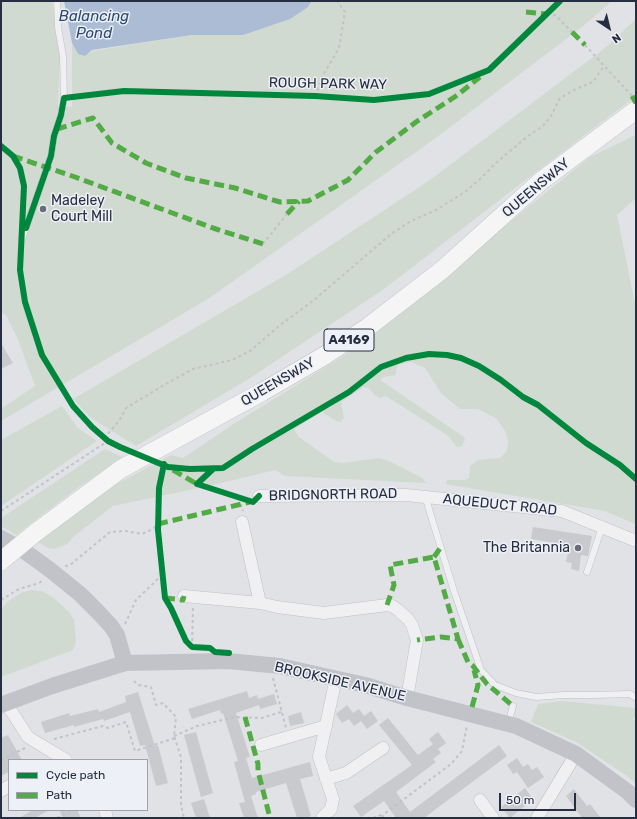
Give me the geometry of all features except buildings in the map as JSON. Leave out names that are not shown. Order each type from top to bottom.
[{"type":"main road","name":"QUEENSWAY","points":[[1,561],[35,533],[121,469],[262,392],[324,356],[368,327],[442,270],[541,181],[634,103]]},
{"type":"street","name":"BRIDGNORTH ROAD","points":[[259,496],[406,495]]},
{"type":"street","name":"AQUEDUCT ROAD","points":[[406,495],[562,511],[636,541]]},
{"type":"street","points":[[242,522],[260,603]]},
{"type":"street","points":[[1,538],[23,550],[52,572],[80,594],[97,611],[111,626],[118,638],[125,663]]},
{"type":"street","points":[[189,596],[260,603],[277,607],[324,613],[387,605],[398,610],[404,614],[412,625],[417,640],[407,698]]},
{"type":"street","name":"BROOKSIDE AVENUE","points":[[3,704],[52,686],[125,663],[228,661],[280,666],[336,678],[516,726],[576,754],[628,792],[636,800]]},
{"type":"street","points":[[322,818],[331,810],[333,799],[319,757],[336,678]]},
{"type":"street","points":[[3,704],[28,737],[60,759]]},
{"type":"street","points":[[262,745],[326,726]]},
{"type":"street","points":[[326,779],[346,773],[383,748]]},
{"type":"street","points":[[542,816],[576,754]]},
{"type":"street","points":[[480,800],[493,818]]},
{"type":"lane","points":[[22,239],[51,156],[54,136],[62,115],[64,98],[63,56],[57,13],[57,1]]},
{"type":"lane","points":[[425,496],[454,591],[481,670],[495,685],[516,693],[536,697],[564,694],[630,694],[636,698]]},
{"type":"lane","points":[[587,572],[602,527]]},
{"type":"lane","points":[[508,724],[513,706]]},
{"type":"path","points":[[315,96],[322,77],[339,48],[345,12],[337,1]]},
{"type":"path","points":[[547,14],[555,14],[572,32]]},
{"type":"path","points":[[585,45],[634,103]]},
{"type":"path","points":[[1,511],[106,439],[126,408],[193,368],[232,360],[250,350],[314,300],[391,234],[411,221],[436,210],[465,192],[496,163],[528,136],[543,126],[551,116],[560,98],[593,82],[604,66]]},
{"type":"path","points":[[264,244],[287,214]]},
{"type":"path","points":[[98,432],[114,444]]},
{"type":"path","points":[[239,497],[253,502],[259,496]]},
{"type":"path","points":[[1,600],[19,589],[39,583],[52,572],[70,564],[110,532],[126,531],[142,534],[153,529],[158,524]]},
{"type":"path","points":[[162,567],[163,582]]},
{"type":"path","points":[[118,638],[136,600],[162,575]]},
{"type":"path","points":[[189,596],[195,647]]},
{"type":"path","points":[[186,641],[195,647]]},
{"type":"path","points":[[272,677],[289,737]]},
{"type":"path","points":[[134,681],[138,685],[151,687],[156,705],[163,703],[176,717],[175,737],[181,757],[180,805],[184,818]]},
{"type":"path","points":[[1,760],[36,742],[48,741],[103,726],[108,728],[126,722],[135,751],[175,737],[197,726],[235,717],[262,718],[281,712]]},
{"type":"path","points":[[373,818],[384,814],[451,764],[462,751],[468,720]]},
{"type":"path","points":[[57,818],[70,811]]},
{"type":"path","points":[[382,818],[384,814]]},
{"type":"shaded area","points":[[1,1],[52,1],[60,58],[58,106],[72,107],[72,43],[78,54],[85,56],[92,51],[192,35],[230,35],[308,7],[312,1],[612,1],[582,27],[437,137],[208,299],[1,421],[1,409],[35,386],[19,342],[7,317],[1,311]]},
{"type":"shaded area","points":[[636,19],[636,96],[384,289],[247,380],[136,446],[91,418],[73,399],[289,273],[430,180],[605,48]]},
{"type":"shaded area","points":[[636,135],[636,198],[617,215],[636,309],[635,524],[605,511],[445,484],[448,480],[465,480],[469,478],[470,466],[478,460],[500,458],[507,451],[508,441],[505,431],[497,419],[478,409],[460,409],[441,393],[425,368],[411,362],[398,365],[396,375],[383,377],[380,380],[464,437],[465,440],[462,446],[457,447],[447,435],[386,396],[380,398],[368,388],[364,387],[341,402],[344,418],[341,422],[336,421],[322,412],[294,429],[299,437],[334,462],[343,463],[379,458],[391,462],[422,478],[426,483],[285,476],[275,470],[113,506],[73,537],[67,544],[54,549],[48,548],[38,542],[113,486],[171,455],[183,458],[232,425],[345,355],[590,157]]},
{"type":"shaded area","points":[[62,406],[78,428],[97,441],[1,506],[1,440]]},
{"type":"shaded area","points":[[105,449],[122,457],[72,492],[16,535],[1,526],[1,518]]},
{"type":"shaded area","points":[[31,590],[42,591],[54,598],[69,612],[74,620],[76,641],[73,650],[1,677],[1,610],[7,602],[21,593]]},
{"type":"shaded area","points":[[561,701],[636,708],[636,715],[633,720],[636,721],[636,784],[627,776],[576,742],[531,722],[538,704]]},
{"type":"water","name":"Balancing Pond","points":[[64,1],[312,1],[308,7],[290,19],[243,35],[192,35],[92,50],[85,56],[78,54],[72,43]]},
{"type":"marked path","points":[[526,12],[547,14]]},
{"type":"marked path","points":[[572,32],[585,45]]},
{"type":"marked path","points":[[57,129],[93,118],[112,143],[146,163],[186,178],[235,188],[280,202],[308,201],[348,180],[376,152],[416,122],[456,96],[480,77]]},
{"type":"marked path","points":[[632,96],[636,103]]},
{"type":"marked path","points":[[13,156],[75,177],[213,228],[263,244]]},
{"type":"marked path","points":[[287,214],[299,201]]},
{"type":"marked path","points":[[173,470],[197,484]]},
{"type":"marked path","points":[[158,524],[250,502]]},
{"type":"marked path","points":[[434,557],[441,547]]},
{"type":"marked path","points":[[387,605],[394,585],[390,565],[434,557],[458,639],[441,637],[417,640]]},
{"type":"marked path","points":[[165,598],[183,600],[184,596]]},
{"type":"marked path","points":[[458,639],[468,662],[487,684],[513,706]]},
{"type":"marked path","points":[[472,707],[478,685],[474,670]]},
{"type":"marked path","points":[[245,717],[258,764],[258,771],[270,818]]},
{"type":"cycle path","name":"ROUGH PARK WAY","points":[[26,228],[51,156],[54,136],[61,115],[64,98],[124,91],[315,96],[374,100],[429,94],[489,70],[560,1]]},
{"type":"cycle path","points":[[1,146],[13,156],[20,168],[24,186],[20,270],[25,302],[42,355],[73,406],[92,427],[108,441],[168,467],[190,469],[223,468],[252,449],[349,392],[381,367],[406,358],[429,354],[447,355],[461,358],[479,366],[501,380],[523,397],[538,405],[586,443],[620,465],[636,479]]},
{"type":"cycle path","points":[[164,464],[159,488],[158,530],[165,598],[186,641],[192,647],[210,648],[215,652],[229,653]]},
{"type":"cycle path","points":[[213,469],[197,484],[253,502],[259,496]]},
{"type":"place","name":"Madeley Court Mill","points":[[43,209]]},
{"type":"place","name":"The Britannia","points":[[578,548]]}]
